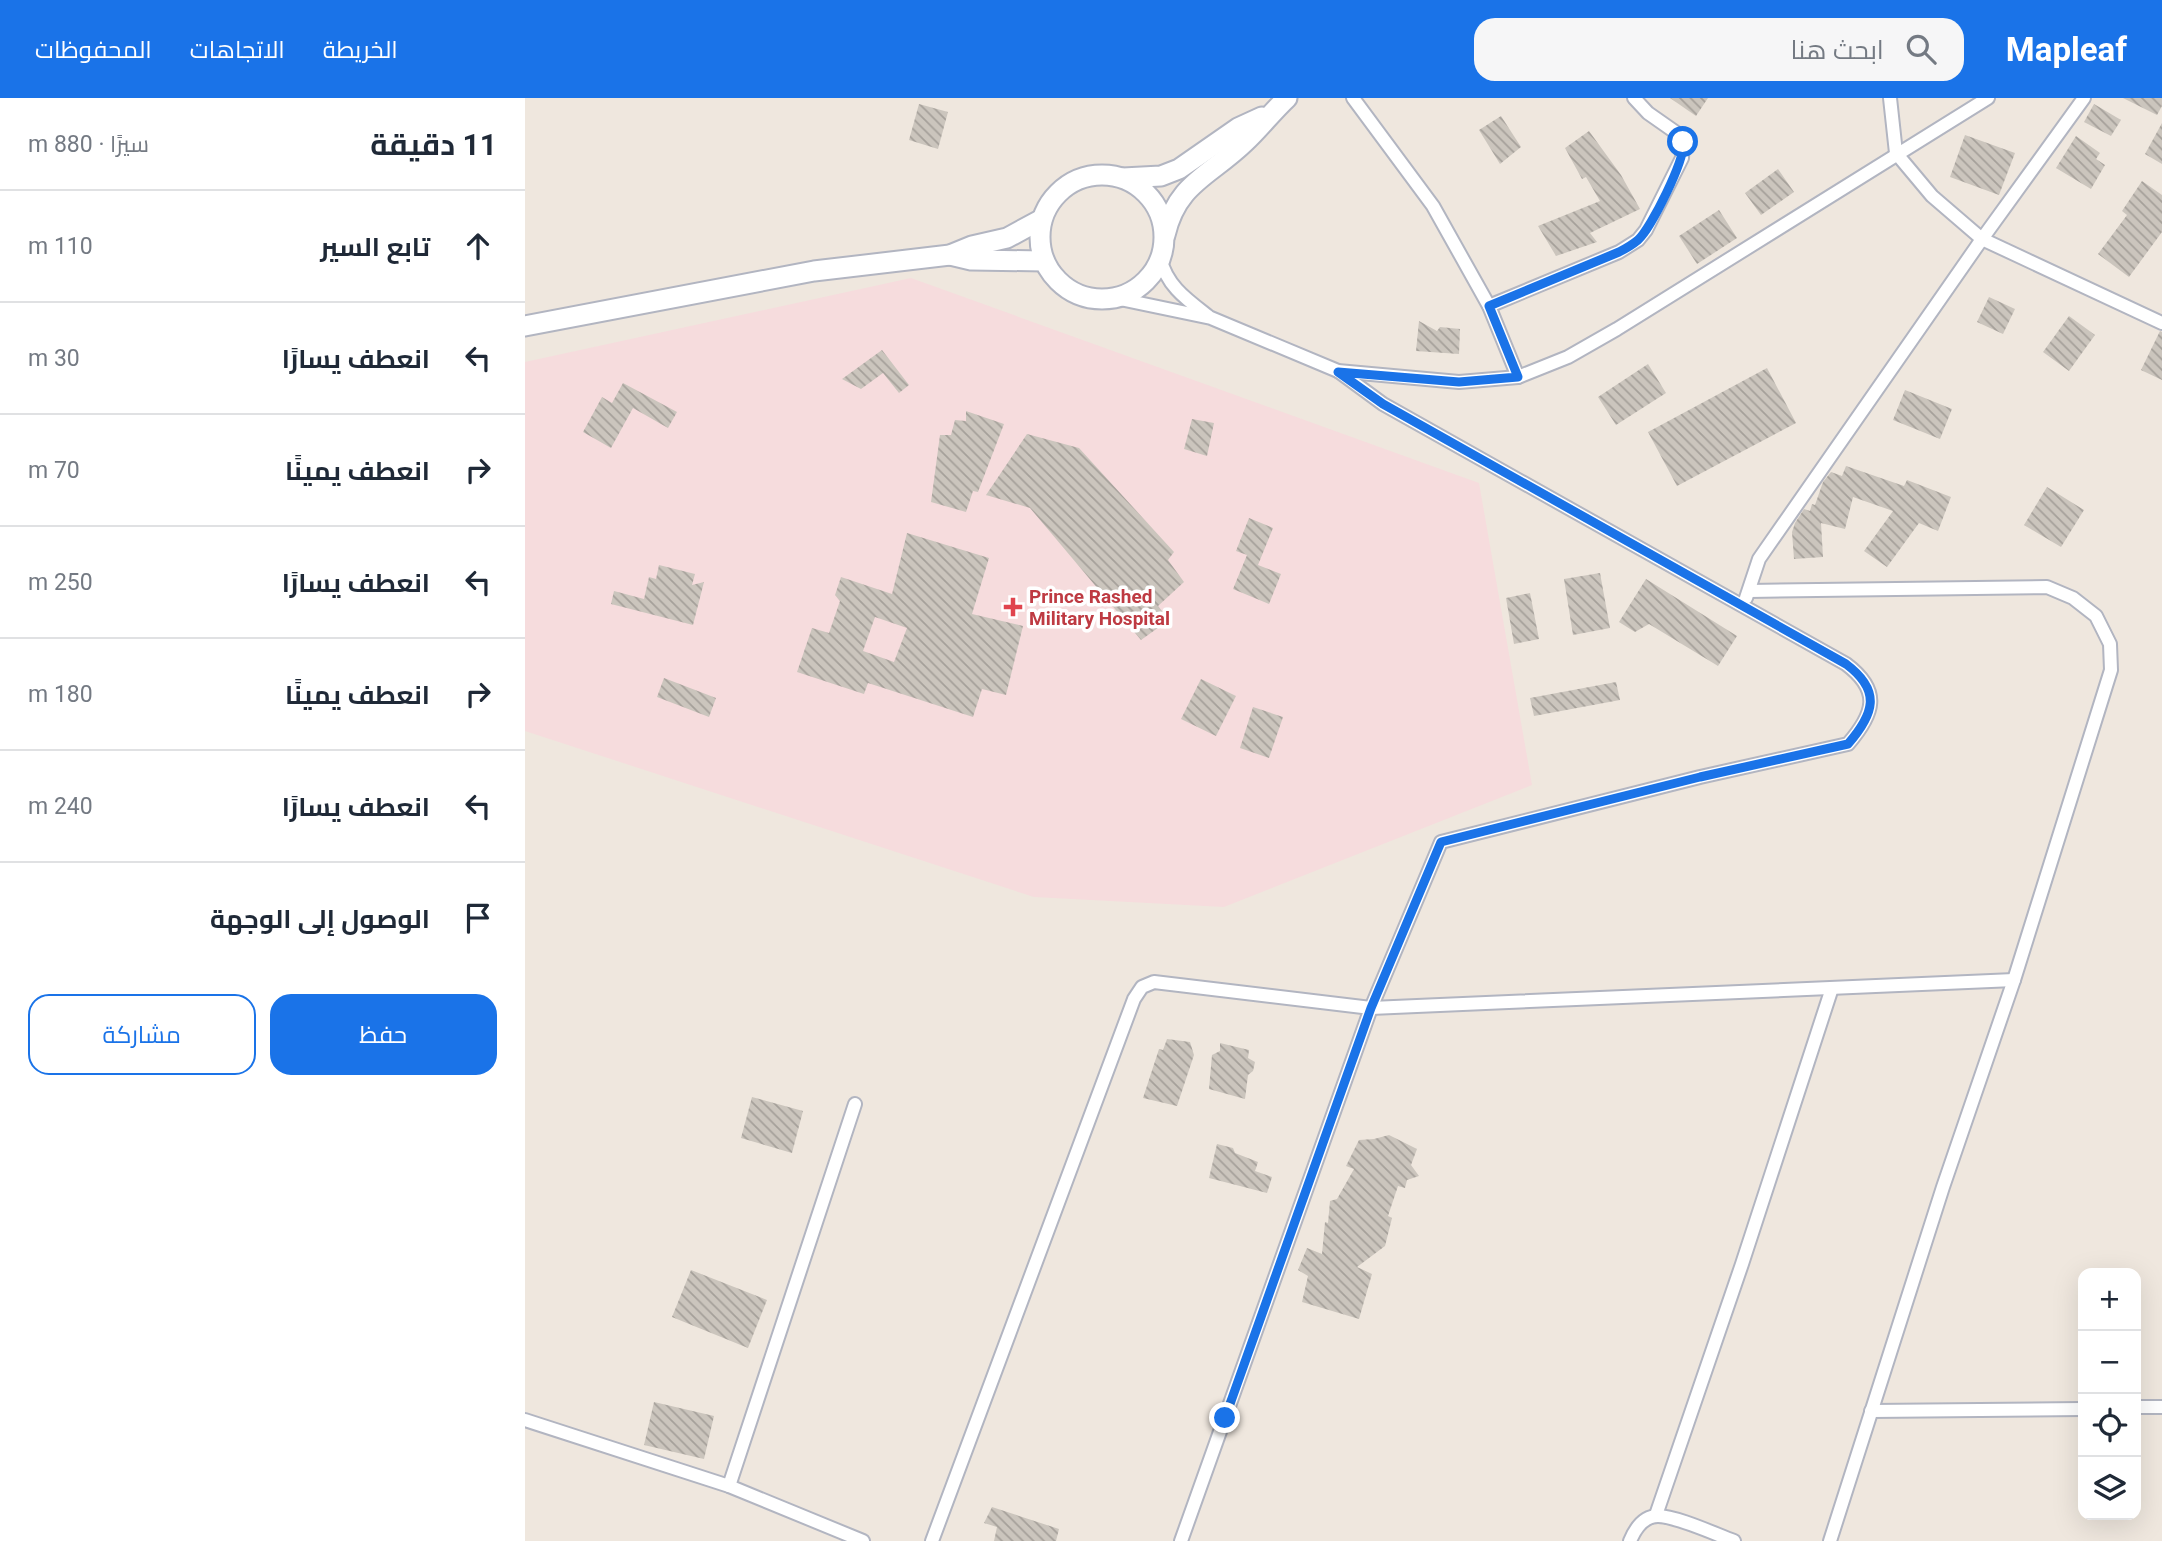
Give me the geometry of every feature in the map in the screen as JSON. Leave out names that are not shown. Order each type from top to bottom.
[{"type":"street","points":[[1115,298],[1134,290],[1150,277],[1162,249],[1169,219],[1176,203],[1187,190],[1246,141],[1287,98]]},
{"type":"street","points":[[1353,98],[1433,206],[1489,306],[1518,377]]},
{"type":"street","points":[[1489,306],[1619,252],[1638,240],[1646,230],[1684,149],[1678,134],[1648,113],[1634,98]]},
{"type":"street","points":[[1890,98],[1896,153],[1932,196],[1982,239],[2162,323]]},
{"type":"street","points":[[1338,372],[1459,382],[1518,377],[1568,357],[1988,98]]},
{"type":"street","points":[[1744,606],[1759,559],[1982,239],[2084,98]]},
{"type":"street","points":[[1181,1541],[1371,1008],[1441,842],[1700,777],[1848,744],[1871,711],[1870,690],[1862,676],[1846,664],[1383,404],[1338,372],[1211,318],[1115,298],[1096,299],[1078,295],[1063,286],[1044,261],[1039,240],[1042,219],[1051,201],[1065,187],[1083,178],[1103,175],[1123,178],[1151,177],[1179,169],[1238,128],[1269,114]]},
{"type":"street","points":[[1123,178],[1140,187],[1153,202],[1162,220],[1162,249],[1170,284],[1211,318]]},
{"type":"street","points":[[525,326],[814,271],[950,255],[1007,237],[1042,219]]},
{"type":"street","points":[[950,255],[971,260],[1044,261]]},
{"type":"street","points":[[1749,591],[2047,587],[2073,598],[2096,616],[2109,644],[2111,670],[2014,980],[1943,1187],[1830,1541]]},
{"type":"street","points":[[932,1541],[1134,999],[1142,987],[1154,982],[1371,1008],[2014,980]]},
{"type":"street","points":[[1656,1516],[1832,988]]},
{"type":"street","points":[[729,1486],[855,1104]]},
{"type":"street","points":[[2141,1408],[2162,1407]]},
{"type":"street","points":[[1871,1411],[2078,1409]]},
{"type":"street","points":[[525,1420],[729,1486],[863,1541]]},
{"type":"street","points":[[1630,1541],[1634,1530],[1644,1520],[1656,1516],[1670,1518],[1734,1541]]},
{"type":"shaded area","name":"Prince Rashed Military Hospital","points":[[911,278],[1479,483],[1532,785],[1224,907],[1034,897],[525,731],[525,362]]},
{"type":"building","points":[[1670,98],[1708,98],[1696,116]]},
{"type":"building","points":[[2123,98],[2162,98],[2162,106],[2157,115]]},
{"type":"building","points":[[919,104],[948,112],[938,149],[909,140]]},
{"type":"building","points":[[2094,104],[2121,120],[2111,136],[2084,122]]},
{"type":"building","points":[[1501,116],[1521,147],[1500,164],[1479,130]]},
{"type":"building","points":[[2162,123],[2162,164],[2145,154]]},
{"type":"building","points":[[1589,131],[1621,175],[1640,209],[1590,233],[1597,242],[1556,256],[1538,226],[1600,201],[1586,177],[1582,179],[1565,148]]},
{"type":"building","points":[[1965,135],[2015,153],[1999,195],[1950,177]]},
{"type":"building","points":[[2076,136],[2100,153],[2096,159],[2105,165],[2091,189],[2056,168]]},
{"type":"building","points":[[1778,169],[1794,192],[1761,215],[1745,193]]},
{"type":"building","points":[[2142,181],[2162,195],[2162,232],[2129,277],[2098,254],[2127,215],[2122,211]]},
{"type":"building","points":[[1719,210],[1737,238],[1697,264],[1679,236]]},
{"type":"building","points":[[1989,297],[2015,309],[2003,334],[1977,322]]},
{"type":"building","points":[[2069,316],[2095,335],[2069,371],[2043,352]]},
{"type":"building","points":[[1419,321],[1437,331],[1440,327],[1460,329],[1459,354],[1416,351]]},
{"type":"building","points":[[2160,331],[2162,332],[2162,380],[2141,370]]},
{"type":"building","points":[[882,350],[909,385],[899,393],[883,373],[861,389],[842,379]]},
{"type":"building","points":[[1648,364],[1666,393],[1616,425],[1598,397]]},
{"type":"building","points":[[1767,368],[1796,423],[1677,486],[1648,432]]},
{"type":"building","points":[[623,383],[677,412],[668,428],[633,408],[611,448],[583,432],[602,397],[612,403]]},
{"type":"building","points":[[1905,390],[1952,409],[1940,439],[1893,420]]},
{"type":"building","points":[[966,411],[1004,424],[978,492],[973,491],[966,512],[931,502],[940,435],[951,435],[955,420],[966,421]]},
{"type":"building","points":[[1192,419],[1214,423],[1207,456],[1184,449]]},
{"type":"building","points":[[1027,434],[1079,448],[1174,552],[1168,560],[1184,582],[1158,606],[1169,620],[1141,640],[1030,508],[986,495]]},
{"type":"building","points":[[1846,466],[1904,486],[1907,480],[1951,497],[1938,531],[1919,523],[1887,567],[1864,551],[1893,511],[1853,497],[1845,529],[1821,523],[1823,557],[1794,559],[1792,532],[1795,523],[1804,509],[1810,511],[1812,504],[1815,505],[1823,482],[1831,472],[1842,476]]},
{"type":"building","points":[[2047,487],[2084,510],[2061,547],[2024,525]]},
{"type":"building","points":[[1249,518],[1273,528],[1258,565],[1281,574],[1269,604],[1233,589],[1247,555],[1236,551]]},
{"type":"building","points":[[907,533],[989,558],[972,614],[1023,626],[1006,695],[982,689],[973,717],[868,683],[864,694],[797,672],[812,628],[829,633],[840,601],[835,595],[841,577],[892,594]],"holes":[[[875,617],[907,628],[894,662],[863,651]]]},
{"type":"building","points":[[659,565],[695,574],[692,585],[704,582],[693,625],[611,604],[614,591],[644,599],[649,577],[656,579]]},
{"type":"building","points":[[1600,573],[1610,628],[1573,635],[1564,579]]},
{"type":"building","points":[[1646,579],[1737,636],[1718,666],[1649,624],[1635,632],[1619,622]]},
{"type":"building","points":[[1530,593],[1539,639],[1514,644],[1506,598]]},
{"type":"building","points":[[664,678],[716,698],[709,717],[657,697]]},
{"type":"building","points":[[1201,679],[1236,696],[1216,736],[1181,719]]},
{"type":"building","points":[[1616,682],[1620,700],[1534,716],[1530,698]]},
{"type":"building","points":[[1253,707],[1283,717],[1269,758],[1240,748]]},
{"type":"building","points":[[1167,1039],[1190,1042],[1194,1055],[1177,1106],[1143,1098],[1159,1049],[1163,1050]]},
{"type":"building","points":[[1220,1043],[1249,1050],[1248,1058],[1255,1062],[1253,1071],[1248,1075],[1245,1099],[1209,1089],[1212,1055],[1220,1051]]},
{"type":"building","points":[[752,1097],[803,1111],[792,1153],[741,1138]]},
{"type":"building","points":[[1389,1135],[1417,1149],[1411,1165],[1419,1176],[1407,1180],[1405,1188],[1398,1186],[1388,1216],[1392,1218],[1385,1246],[1357,1267],[1372,1274],[1359,1319],[1302,1302],[1308,1276],[1298,1270],[1307,1248],[1322,1254],[1330,1201],[1337,1199],[1354,1169],[1346,1166],[1359,1140]]},
{"type":"building","points":[[1217,1144],[1233,1148],[1235,1153],[1258,1162],[1255,1171],[1272,1177],[1267,1193],[1209,1178]]},
{"type":"building","points":[[691,1270],[767,1300],[748,1348],[672,1317]]},
{"type":"building","points":[[654,1402],[714,1416],[704,1459],[644,1445]]},
{"type":"building","points":[[992,1507],[1059,1529],[1056,1541],[994,1541],[997,1527],[984,1523]]},
{"type":"place","name":"Prince Rashed Military Hospital","points":[[1013,607]]},
{"type":"route","points":[[1225,1418],[1371,1008],[1441,842],[1700,777],[1848,744],[1871,711],[1870,690],[1862,676],[1846,664],[1383,404],[1338,372],[1459,382],[1518,377],[1489,306],[1619,252],[1638,240],[1646,230],[1682,158],[1683,142]]}]
